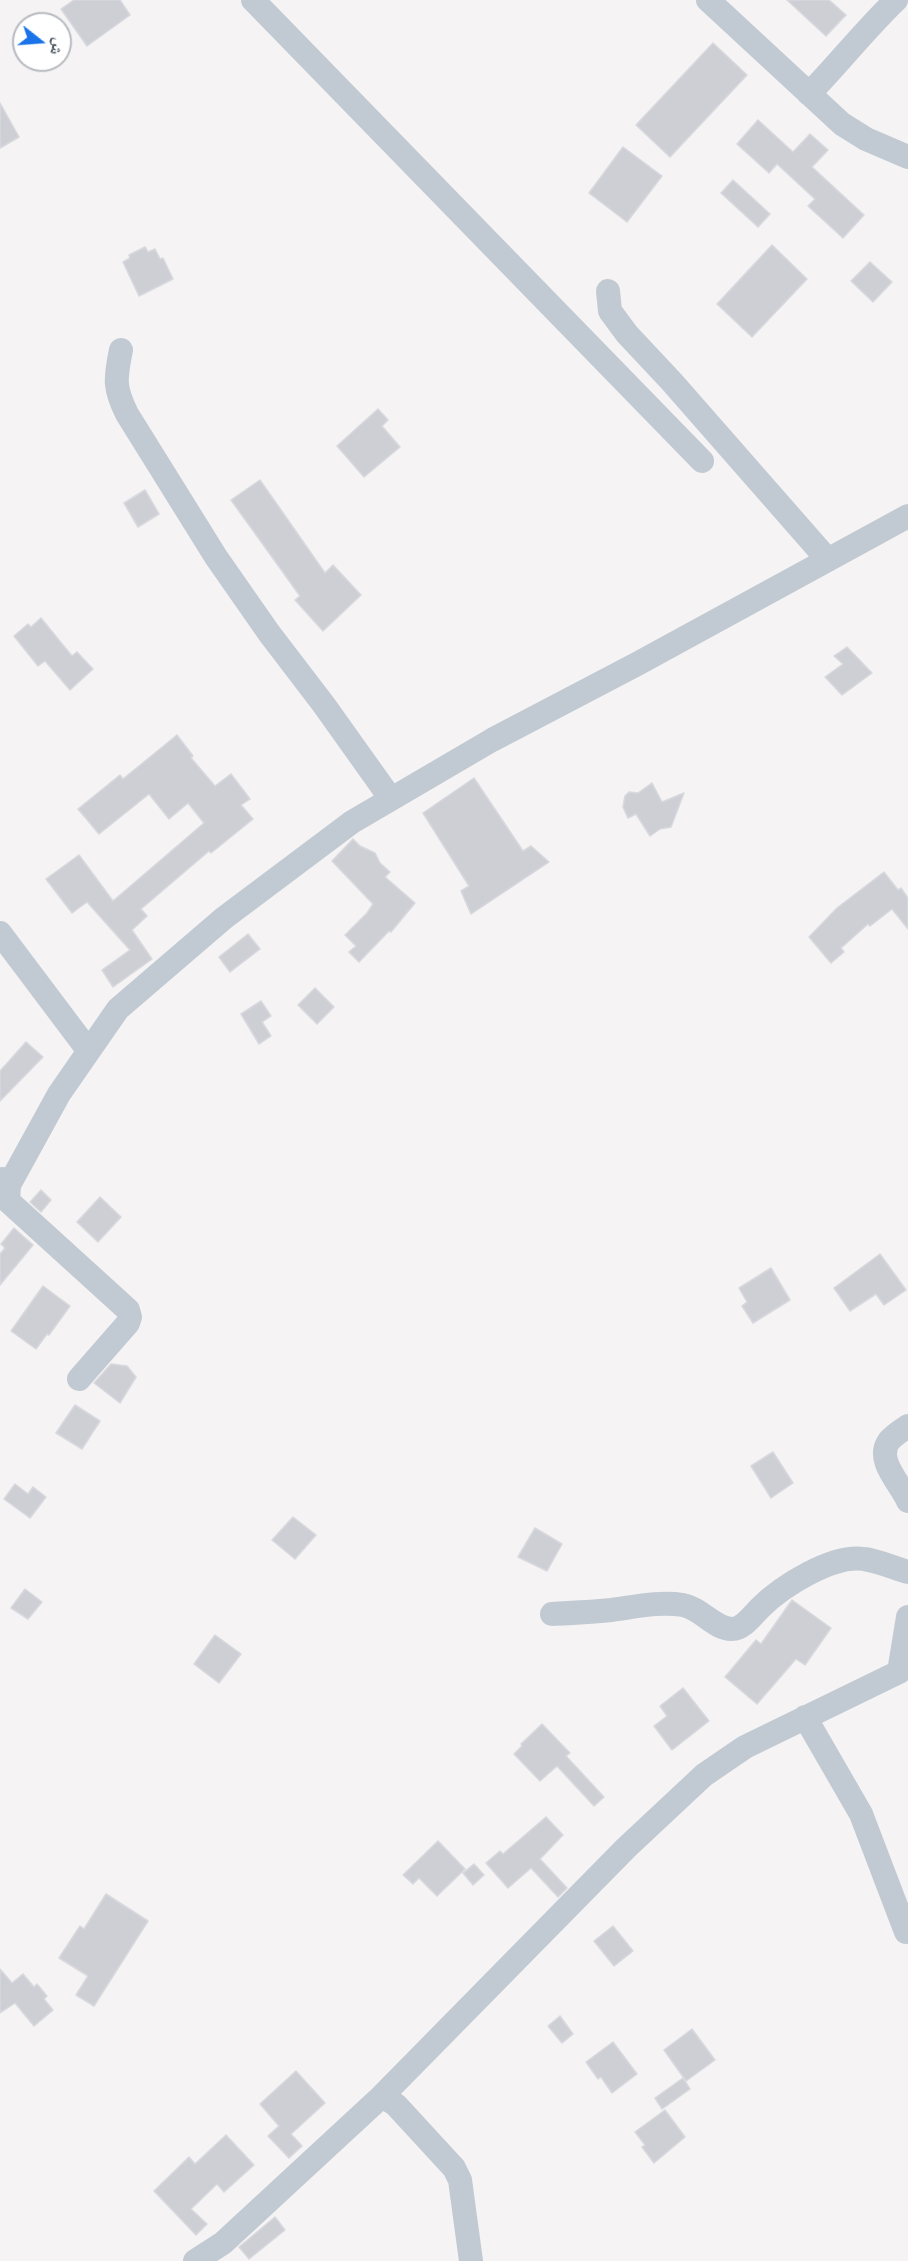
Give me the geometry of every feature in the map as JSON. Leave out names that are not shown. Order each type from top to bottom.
[{"type":"street","points":[[253,0],[702,461]]},
{"type":"street","points":[[708,0],[842,124],[866,139],[908,157]]},
{"type":"street","points":[[809,94],[862,33],[896,0]]},
{"type":"street","points":[[608,291],[610,311],[627,334],[828,560]]},
{"type":"street","points":[[121,350],[116,393],[127,414],[216,557],[391,799]]},
{"type":"street","points":[[79,1379],[128,1323],[130,1317],[128,1310],[8,1201],[3,1186],[59,1094],[118,1009],[224,918],[352,822],[492,740],[908,516]]},
{"type":"street","points":[[0,933],[88,1050]]},
{"type":"street","points":[[908,1426],[890,1440],[885,1450],[886,1462],[908,1501]]},
{"type":"street","points":[[552,1614],[654,1604],[684,1605],[724,1627],[734,1629],[742,1625],[772,1596],[806,1573],[850,1558],[865,1559],[908,1572]]},
{"type":"street","points":[[195,2261],[223,2243],[382,2096],[626,1848],[704,1775],[745,1748],[903,1668],[908,1617]]},
{"type":"street","points":[[805,1717],[861,1814],[906,1932]]},
{"type":"street","points":[[382,2096],[396,2105],[454,2168],[460,2180],[468,2223],[471,2261]]},
{"type":"building","points":[[74,0],[120,0],[130,15],[87,46],[72,25],[72,12],[63,12],[61,9]]},
{"type":"building","points":[[787,0],[829,0],[846,15],[826,36]]},
{"type":"building","points":[[713,43],[747,75],[670,157],[636,125]]},
{"type":"building","points":[[0,103],[19,137],[0,148]]},
{"type":"building","points":[[758,120],[793,152],[810,134],[828,150],[812,167],[864,215],[843,238],[808,206],[815,199],[777,164],[769,173],[737,144]]},
{"type":"building","points":[[623,147],[662,176],[627,222],[589,193]]},
{"type":"building","points":[[733,180],[770,214],[758,227],[721,193]]},
{"type":"building","points":[[772,245],[807,279],[752,337],[717,304]]},
{"type":"building","points":[[145,247],[148,252],[155,249],[160,259],[163,258],[173,279],[139,296],[123,262],[130,258],[129,255]]},
{"type":"building","points":[[870,262],[892,282],[873,302],[851,281]]},
{"type":"building","points":[[378,409],[388,420],[382,426],[400,447],[364,477],[337,446]]},
{"type":"building","points":[[260,480],[325,573],[333,565],[361,595],[323,631],[295,600],[300,596],[231,500]]},
{"type":"building","points":[[145,490],[159,514],[138,527],[124,503]]},
{"type":"building","points":[[41,618],[72,656],[77,652],[93,669],[70,690],[45,661],[38,666],[14,636],[28,624],[31,627]]},
{"type":"building","points":[[847,647],[872,673],[842,695],[825,677],[843,664],[834,656]]},
{"type":"building","points":[[177,735],[193,756],[191,758],[215,786],[231,774],[250,799],[241,805],[253,819],[211,853],[209,851],[141,909],[147,916],[132,930],[152,959],[113,987],[102,970],[130,950],[87,902],[72,913],[46,879],[79,855],[113,901],[204,823],[188,803],[169,819],[149,794],[99,834],[78,809],[120,775],[123,779]]},
{"type":"building","points":[[474,778],[523,851],[531,846],[549,862],[471,914],[461,891],[469,886],[423,813]]},
{"type":"building","points":[[652,783],[662,802],[684,793],[671,827],[660,829],[650,836],[636,814],[628,818],[623,807],[625,796],[629,792],[638,793]]},
{"type":"building","points":[[353,839],[360,846],[375,853],[380,863],[390,872],[385,877],[415,903],[391,932],[389,931],[359,962],[349,952],[356,946],[345,935],[373,904],[332,861]]},
{"type":"building","points":[[884,872],[898,890],[901,888],[908,898],[908,929],[892,909],[870,926],[868,924],[841,948],[844,952],[831,963],[809,937],[837,908]]},
{"type":"building","points":[[248,934],[260,949],[230,972],[219,957]]},
{"type":"building","points":[[315,988],[334,1007],[317,1024],[298,1005]]},
{"type":"building","points":[[261,1001],[271,1016],[262,1022],[271,1036],[259,1044],[241,1014]]},
{"type":"building","points":[[26,1042],[43,1057],[0,1101],[0,1071]]},
{"type":"building","points":[[41,1190],[51,1200],[41,1212],[30,1202]]},
{"type":"building","points":[[100,1197],[121,1217],[98,1242],[77,1222]]},
{"type":"building","points":[[14,1228],[33,1245],[0,1285],[0,1254],[5,1248],[1,1244]]},
{"type":"building","points":[[880,1254],[906,1290],[884,1305],[876,1294],[850,1311],[834,1288]]},
{"type":"building","points":[[771,1268],[790,1300],[753,1323],[742,1306],[747,1302],[739,1288]]},
{"type":"building","points":[[43,1286],[70,1306],[36,1349],[11,1331]]},
{"type":"building","points":[[111,1364],[127,1366],[136,1377],[120,1403],[94,1383]]},
{"type":"building","points":[[75,1405],[100,1421],[82,1449],[56,1433]]},
{"type":"building","points":[[773,1452],[793,1483],[771,1498],[751,1466]]},
{"type":"building","points":[[15,1484],[28,1494],[33,1487],[46,1497],[30,1518],[4,1499]]},
{"type":"building","points":[[293,1517],[316,1535],[295,1559],[272,1540]]},
{"type":"building","points":[[535,1528],[562,1544],[547,1571],[518,1557]]},
{"type":"building","points":[[25,1589],[42,1602],[28,1619],[11,1608]]},
{"type":"building","points":[[792,1600],[831,1628],[805,1665],[796,1659],[757,1704],[725,1677],[756,1640],[761,1644]]},
{"type":"building","points":[[215,1635],[241,1654],[219,1683],[194,1664]]},
{"type":"building","points":[[683,1688],[709,1721],[672,1750],[654,1726],[667,1716],[660,1706]]},
{"type":"building","points":[[542,1724],[570,1753],[566,1756],[604,1797],[594,1806],[557,1766],[540,1781],[514,1754]]},
{"type":"building","points":[[546,1817],[563,1835],[540,1859],[567,1888],[558,1897],[531,1868],[508,1888],[486,1863],[500,1851],[503,1854]]},
{"type":"building","points":[[438,1841],[465,1869],[437,1896],[419,1878],[413,1884],[403,1875]]},
{"type":"building","points":[[474,1864],[484,1875],[473,1885],[463,1873]]},
{"type":"building","points":[[106,1894],[148,1921],[94,2006],[76,1995],[88,1976],[59,1958],[80,1926],[84,1929]]},
{"type":"building","points":[[613,1926],[633,1951],[614,1966],[594,1941]]},
{"type":"building","points":[[0,1969],[12,1983],[23,1974],[34,1987],[37,1984],[47,1996],[44,1999],[53,2010],[34,2026],[15,2003],[0,2013]]},
{"type":"building","points":[[560,2016],[573,2034],[562,2043],[548,2026]]},
{"type":"building","points":[[692,2029],[715,2060],[686,2081],[664,2050]]},
{"type":"building","points":[[613,2042],[637,2074],[612,2093],[601,2077],[598,2079],[586,2062]]},
{"type":"building","points":[[296,2071],[325,2103],[291,2134],[302,2146],[289,2158],[268,2136],[279,2126],[260,2104]]},
{"type":"building","points":[[683,2078],[690,2089],[662,2109],[655,2098]]},
{"type":"building","points":[[665,2110],[685,2137],[654,2163],[642,2147],[645,2145],[635,2132]]},
{"type":"building","points":[[226,2135],[254,2165],[224,2192],[217,2184],[191,2209],[207,2224],[196,2235],[154,2191],[189,2157],[195,2164]]},
{"type":"building","points":[[275,2217],[285,2230],[249,2259],[239,2247]]}]
